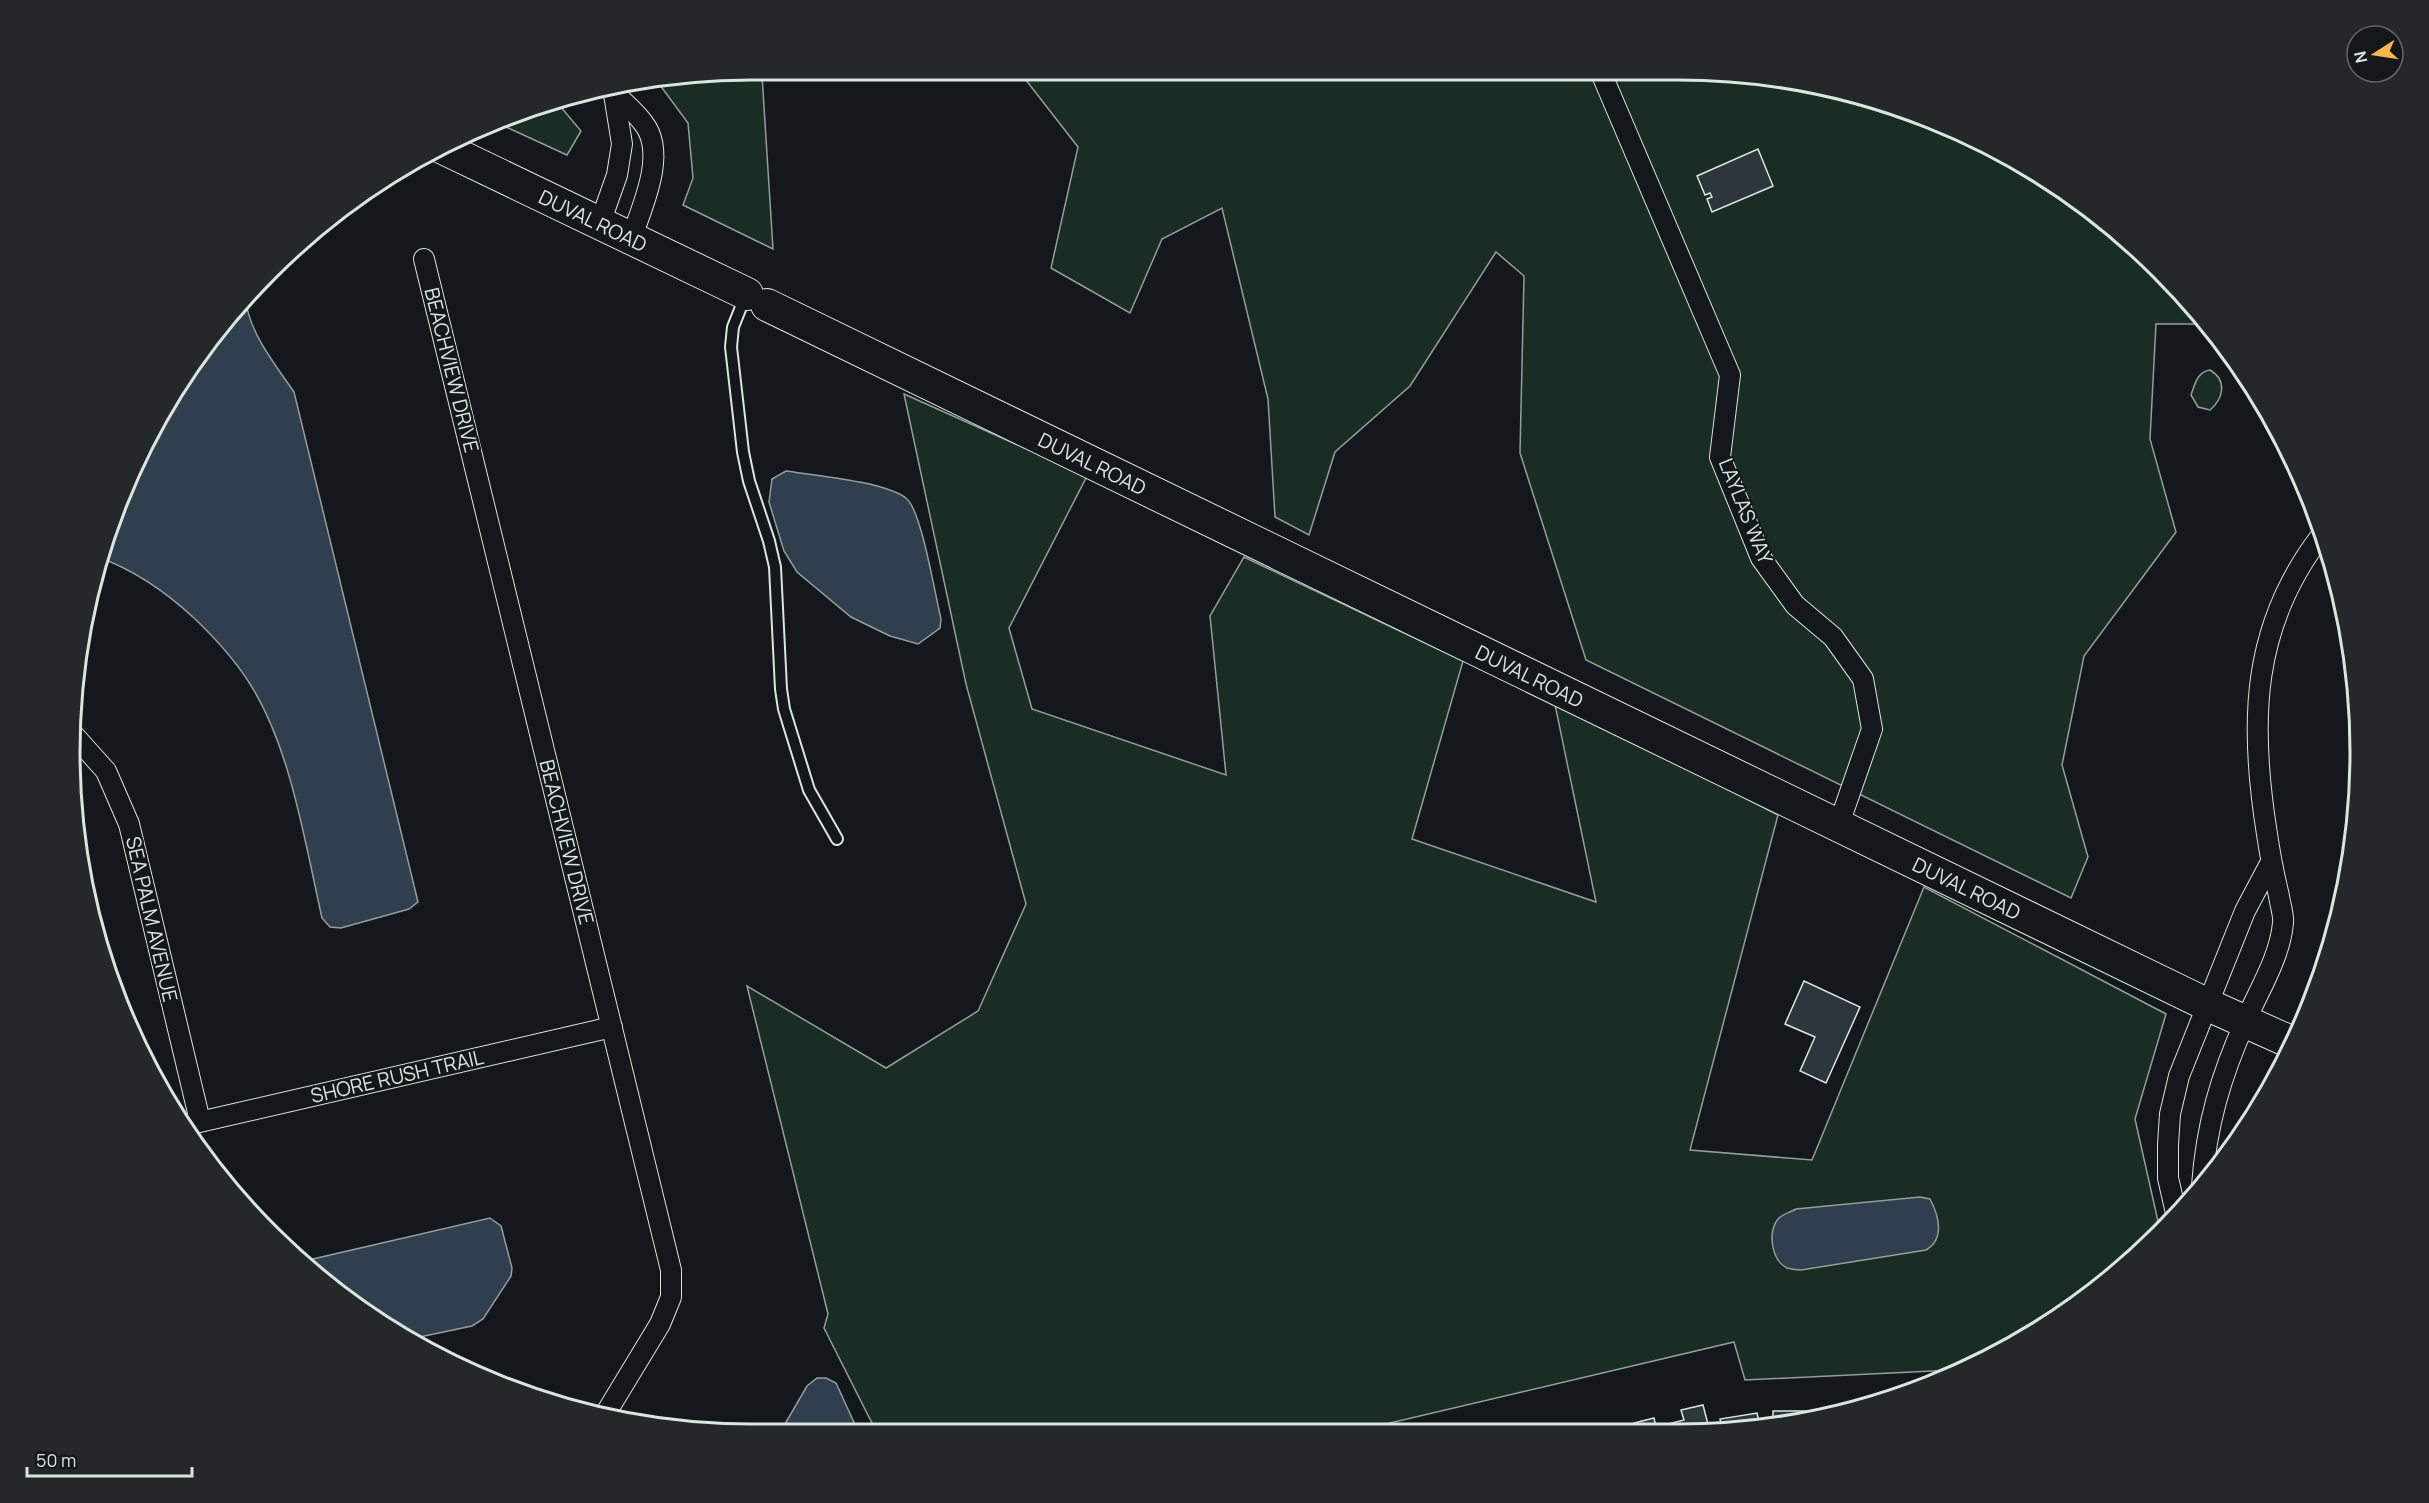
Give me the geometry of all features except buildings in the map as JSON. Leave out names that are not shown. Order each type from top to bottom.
[{"type":"main road","name":"DUVAL ROAD","points":[[449,151],[2208,1005],[2284,1040]]},
{"type":"street","name":"LAYLAS WAY","points":[[1604,80],[1730,375],[1720,457],[1761,558],[1794,604],[1833,637],[1863,679],[1872,729],[1839,824]]},
{"type":"street","points":[[600,224],[618,175],[622,144],[612,94]]},
{"type":"street","points":[[614,94],[645,125],[654,154],[651,184],[631,239]]},
{"type":"street","name":"BEACHVIEW DRIVE","points":[[424,259],[668,1258],[671,1297],[660,1324],[609,1408]]},
{"type":"street","points":[[2203,1171],[2204,1146],[2216,1096],[2277,948],[2284,921],[2271,862],[2258,778],[2256,729],[2260,684],[2268,642],[2278,609],[2293,577],[2316,543]]},
{"type":"street","name":"SEA PALM AVENUE","points":[[80,742],[106,771],[129,824],[190,1121]]},
{"type":"street","points":[[2174,1205],[2168,1178],[2170,1114],[2179,1076],[2245,911],[2271,862]]},
{"type":"street","name":"SHORE RUSH TRAIL","points":[[192,1124],[612,1027]]},
{"type":"lane","points":[[757,299],[733,327],[731,347],[743,452],[749,481],[770,541],[775,567],[784,708],[809,790],[837,838]]},
{"type":"green space","points":[[762,80],[773,249],[683,205],[693,178],[688,123],[660,86],[708,81]]},
{"type":"green space","points":[[1026,80],[1721,81],[1809,92],[1894,115],[1975,149],[2014,170],[2087,218],[2153,276],[2196,324],[2156,324],[2150,439],[2176,532],[2084,656],[2062,765],[2088,857],[2071,898],[1586,660],[1520,453],[1524,276],[1496,252],[1410,386],[1335,452],[1309,535],[1275,517],[1268,399],[1222,208],[1162,239],[1130,313],[1051,268],[1078,147]]},
{"type":"green space","points":[[561,107],[581,131],[567,155],[505,127]]},
{"type":"green space","points":[[2210,370],[2219,379],[2222,389],[2221,395],[2210,410],[2198,407],[2191,395],[2199,376]]},
{"type":"green space","points":[[904,394],[1087,476],[1009,628],[1032,709],[1226,775],[1210,616],[1244,557],[1463,661],[1412,839],[1596,902],[1554,700],[1778,815],[1690,1150],[1812,1160],[1924,887],[2166,1014],[2135,1119],[2158,1222],[2121,1257],[2051,1310],[1975,1354],[1938,1371],[1745,1380],[1734,1342],[1386,1424],[872,1424],[824,1328],[828,1314],[747,986],[886,1068],[978,1011],[1026,904],[966,684]]},
{"type":"water","points":[[247,307],[257,336],[294,392],[418,902],[409,909],[341,928],[330,927],[322,918],[303,828],[286,767],[276,737],[250,684],[224,649],[183,608],[137,575],[107,561],[115,535],[149,454],[193,378],[218,342]]},
{"type":"water","points":[[786,471],[867,484],[884,488],[907,499],[913,507],[923,537],[941,619],[940,628],[918,644],[890,636],[851,617],[797,572],[784,551],[769,502],[772,479]]},
{"type":"water","points":[[1920,1197],[1930,1199],[1939,1227],[1936,1240],[1926,1250],[1801,1270],[1787,1268],[1774,1252],[1772,1237],[1775,1223],[1796,1209]]},
{"type":"water","points":[[490,1218],[501,1226],[512,1268],[511,1276],[483,1319],[472,1326],[422,1337],[342,1285],[311,1259]]},
{"type":"water","points":[[817,1378],[826,1378],[836,1383],[855,1424],[785,1424],[807,1386]]}]
